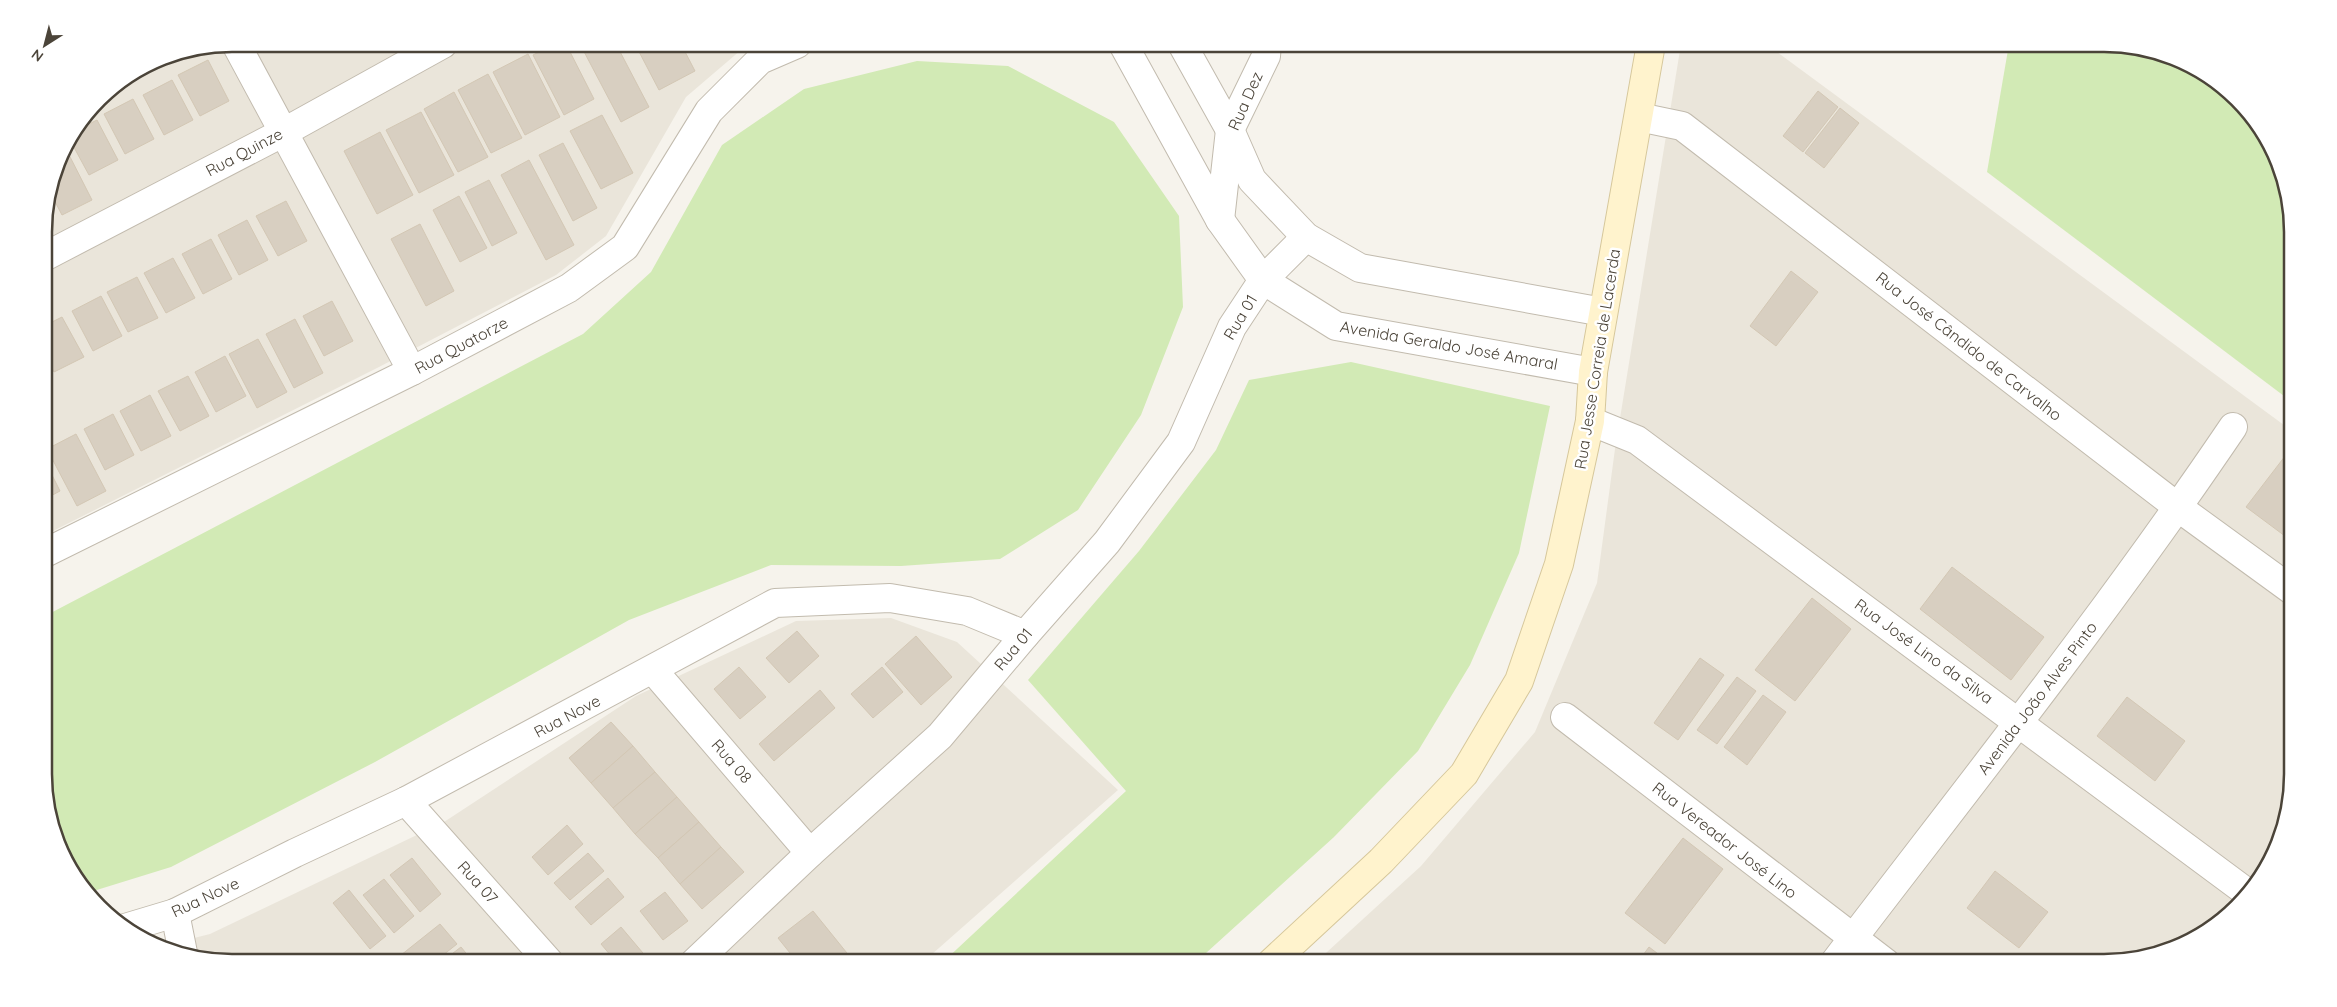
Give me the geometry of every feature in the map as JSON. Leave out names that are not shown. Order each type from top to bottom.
[{"type":"main road","name":"Rua Jesse Correia de Lacerda","points":[[1281,954],[1381,861],[1464,774],[1519,681],[1559,564],[1590,421],[1593,372],[1650,52]]},
{"type":"street","points":[[240,52],[412,371]]},
{"type":"street","name":"Rua Quinze","points":[[52,253],[284,132],[429,52]]},
{"type":"street","name":"Rua Quatorze","points":[[52,549],[412,371],[570,288],[625,247],[709,111],[760,60],[778,52]]},
{"type":"street","name":"Avenida Geraldo José Amaral","points":[[1127,52],[1220,220],[1263,280],[1336,326],[1593,372]]},
{"type":"street","points":[[1186,52],[1230,130],[1252,180],[1306,237],[1360,268],[1603,312]]},
{"type":"street","name":"Rua Dez","points":[[1220,220],[1230,130],[1266,52]]},
{"type":"street","name":"Rua José Cândido de Carvalho","points":[[1639,117],[1682,126],[2179,508],[2284,584]]},
{"type":"street","name":"Rua 01","points":[[703,954],[810,853],[940,736],[1024,635],[1107,542],[1181,442],[1232,327],[1263,280],[1306,237]]},
{"type":"street","name":"Rua José Lino da Silva","points":[[1590,421],[1637,440],[2020,722],[2243,889]]},
{"type":"street","name":"Avenida João Alves Pinto","points":[[1840,954],[2020,722],[2179,508],[2233,427]]},
{"type":"street","name":"Rua Nove","points":[[135,925],[175,913],[406,801],[775,603],[890,598],[967,611],[1024,635]]},
{"type":"street","name":"Rua 08","points":[[653,670],[810,853]]},
{"type":"street","name":"Rua Vereador José Lino","points":[[1565,717],[1874,954]]},
{"type":"street","name":"Rua 07","points":[[406,801],[542,954]]},
{"type":"street","points":[[175,913],[182,947]]},
{"type":"shaded area","points":[[233,52],[739,52],[686,97],[606,236],[556,275],[379,367],[52,531],[52,233],[54,209],[62,175],[71,153],[90,123],[105,105],[123,90],[153,71],[175,62],[209,54]]},
{"type":"shaded area","points":[[1680,52],[1777,52],[2284,425],[2284,786],[2275,832],[2266,854],[2254,874],[2232,902],[2204,924],[2173,941],[2128,953],[1325,954],[1421,866],[1535,732],[1597,583],[1615,449]]},
{"type":"shaded area","points":[[891,618],[957,642],[1118,790],[932,954],[221,954],[198,951],[171,944],[210,934],[444,822],[636,696],[796,621]]},
{"type":"green space","points":[[2008,52],[2104,52],[2139,56],[2173,66],[2214,90],[2232,105],[2254,133],[2271,164],[2281,198],[2284,221],[2284,396],[1987,172]]},
{"type":"green space","points":[[917,61],[1008,66],[1114,122],[1179,216],[1183,307],[1141,415],[1078,510],[1000,559],[901,566],[771,565],[629,620],[375,762],[171,867],[95,891],[83,874],[66,843],[54,798],[52,774],[52,612],[583,334],[651,272],[722,145],[804,89]]},
{"type":"green space","points":[[1351,362],[1550,406],[1519,553],[1470,665],[1418,751],[1334,837],[1205,954],[952,954],[1126,791],[1028,680],[1139,551],[1216,450],[1249,380]]},
{"type":"building","points":[[539,52],[570,52],[594,99],[564,115],[533,55]]},
{"type":"building","points":[[584,52],[620,52],[649,107],[621,122]]},
{"type":"building","points":[[639,52],[685,52],[695,71],[659,90]]},
{"type":"building","points":[[528,54],[560,117],[525,135],[493,72]]},
{"type":"building","points":[[208,60],[229,101],[200,116],[178,75]]},
{"type":"building","points":[[488,74],[522,138],[491,153],[458,90]]},
{"type":"building","points":[[172,80],[193,120],[164,135],[143,95]]},
{"type":"building","points":[[1818,91],[1838,107],[1803,152],[1783,136]]},
{"type":"building","points":[[454,92],[488,157],[458,172],[424,109]]},
{"type":"building","points":[[133,99],[154,139],[125,154],[104,114]]},
{"type":"building","points":[[1840,108],[1859,123],[1824,168],[1805,153]]},
{"type":"building","points":[[421,112],[454,175],[419,193],[386,130]]},
{"type":"building","points":[[602,115],[633,173],[601,189],[570,131]]},
{"type":"building","points":[[97,120],[118,160],[89,175],[74,148],[89,124]]},
{"type":"building","points":[[380,132],[413,195],[377,214],[344,151]]},
{"type":"building","points":[[563,143],[597,208],[573,221],[539,155]]},
{"type":"building","points":[[70,156],[92,200],[62,215],[55,202],[62,175]]},
{"type":"building","points":[[529,160],[574,245],[546,260],[501,175]]},
{"type":"building","points":[[489,180],[517,233],[492,246],[465,192]]},
{"type":"building","points":[[459,196],[487,248],[460,262],[433,210]]},
{"type":"building","points":[[286,201],[307,241],[278,256],[256,216]]},
{"type":"building","points":[[247,220],[268,260],[239,275],[218,235]]},
{"type":"building","points":[[420,224],[454,291],[426,306],[391,239]]},
{"type":"building","points":[[211,239],[232,279],[203,294],[182,254]]},
{"type":"building","points":[[173,258],[195,298],[166,313],[144,273]]},
{"type":"building","points":[[1791,271],[1818,292],[1776,346],[1750,326]]},
{"type":"building","points":[[137,277],[158,318],[128,332],[107,292]]},
{"type":"building","points":[[101,296],[122,336],[93,351],[72,311]]},
{"type":"building","points":[[332,301],[353,341],[324,356],[303,316]]},
{"type":"building","points":[[62,317],[84,357],[54,372],[52,368],[52,322]]},
{"type":"building","points":[[295,319],[323,373],[294,388],[266,334]]},
{"type":"building","points":[[258,339],[287,392],[257,408],[229,354]]},
{"type":"building","points":[[225,356],[246,396],[216,412],[195,372]]},
{"type":"building","points":[[188,376],[209,416],[180,431],[158,391]]},
{"type":"building","points":[[150,395],[171,436],[141,451],[120,411]]},
{"type":"building","points":[[113,414],[134,455],[105,470],[84,429]]},
{"type":"building","points":[[76,434],[106,491],[77,506],[52,458],[52,446]]},
{"type":"building","points":[[2284,457],[2284,535],[2246,507]]},
{"type":"building","points":[[52,475],[60,491],[52,495]]},
{"type":"building","points":[[1952,567],[2044,637],[2011,680],[1920,609]]},
{"type":"building","points":[[1812,598],[1851,629],[1795,701],[1755,670]]},
{"type":"building","points":[[797,631],[819,656],[789,683],[766,658]]},
{"type":"building","points":[[916,636],[952,677],[921,705],[885,664]]},
{"type":"building","points":[[1700,658],[1724,675],[1678,740],[1654,723]]},
{"type":"building","points":[[739,667],[766,697],[740,719],[714,689]]},
{"type":"building","points":[[882,667],[903,692],[873,718],[851,694]]},
{"type":"building","points":[[1737,677],[1756,691],[1717,744],[1697,730]]},
{"type":"building","points":[[820,690],[835,708],[774,761],[759,744]]},
{"type":"building","points":[[1763,695],[1786,712],[1747,765],[1724,747]]},
{"type":"building","points":[[2127,697],[2185,741],[2155,781],[2097,736]]},
{"type":"building","points":[[611,722],[633,746],[591,783],[569,758]]},
{"type":"building","points":[[633,746],[655,772],[613,808],[591,783]]},
{"type":"building","points":[[655,772],[677,797],[635,834],[613,808]]},
{"type":"building","points":[[677,797],[699,822],[658,858],[635,834]]},
{"type":"building","points":[[699,822],[721,847],[680,884],[658,858]]},
{"type":"building","points":[[567,825],[583,844],[548,875],[532,857]]},
{"type":"building","points":[[1683,838],[1723,869],[1665,944],[1625,913]]},
{"type":"building","points":[[721,847],[744,872],[702,909],[680,884]]},
{"type":"building","points":[[588,853],[604,871],[570,900],[554,883]]},
{"type":"building","points":[[412,858],[441,894],[420,912],[390,875]]},
{"type":"building","points":[[1995,871],[2048,912],[2019,948],[1967,908]]},
{"type":"building","points":[[608,878],[624,897],[591,925],[575,907]]},
{"type":"building","points":[[384,879],[414,916],[394,933],[363,895]]},
{"type":"building","points":[[349,890],[386,936],[370,949],[333,903]]},
{"type":"building","points":[[665,892],[688,921],[663,940],[640,911]]},
{"type":"building","points":[[813,911],[848,954],[791,954],[778,938]]},
{"type":"building","points":[[440,924],[457,944],[444,954],[402,954]]},
{"type":"building","points":[[621,927],[644,954],[609,954],[601,944]]},
{"type":"building","points":[[461,947],[467,954],[452,954]]},
{"type":"building","points":[[1649,947],[1658,954],[1644,954]]}]
